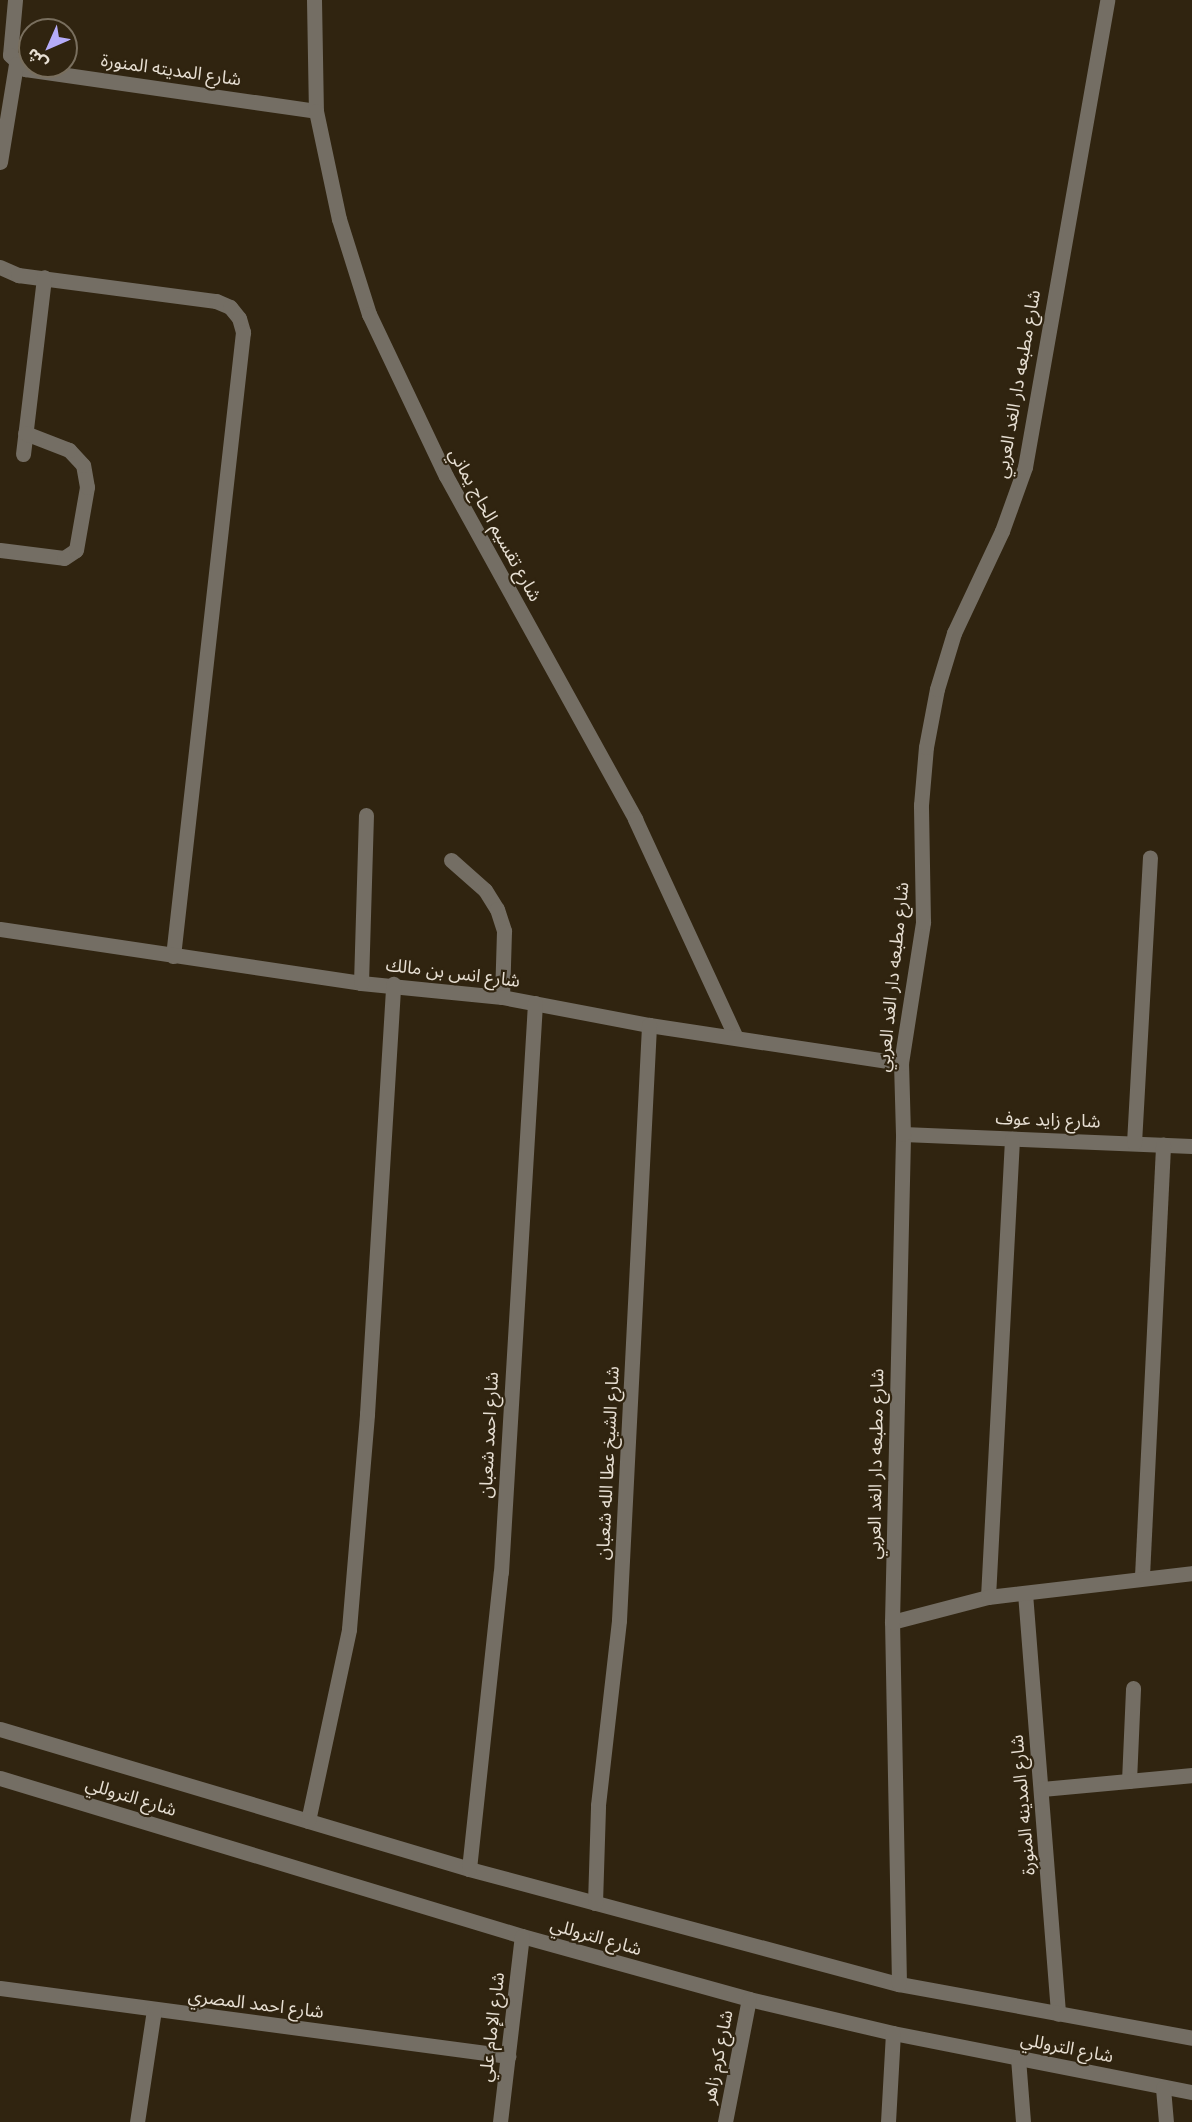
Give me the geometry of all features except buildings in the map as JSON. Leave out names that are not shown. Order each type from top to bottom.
[{"type":"street","points":[[0,162],[16,64],[10,45],[15,0]]},
{"type":"street","name":"شارع تقسيم الحاج يماني","points":[[314,0],[316,111],[339,219],[369,314],[405,396],[635,819],[736,1038]]},
{"type":"street","name":"شارع مطبعه دار الغد العربي","points":[[899,1984],[892,1622],[903,1134],[901,1063],[923,922],[921,805],[928,735],[954,633],[1011,510],[1025,467],[1107,0]]},
{"type":"street","name":"شارع المديته المنورة","points":[[16,64],[25,69],[316,111]]},
{"type":"street","points":[[0,267],[18,275],[216,301],[230,307],[239,318],[243,332],[173,956]]},
{"type":"street","points":[[23,454],[44,277]]},
{"type":"street","points":[[0,550],[64,558],[76,550],[87,487],[83,465],[69,450],[25,433]]},
{"type":"street","points":[[362,983],[366,815]]},
{"type":"street","points":[[1134,1143],[1150,857]]},
{"type":"street","points":[[451,860],[485,890],[497,909],[504,931],[502,997]]},
{"type":"street","name":"شارع انس بن مالك","points":[[0,929],[362,983],[393,984],[502,997],[649,1025],[901,1063]]},
{"type":"street","points":[[308,1821],[349,1629],[368,1414],[393,984]]},
{"type":"street","name":"شارع احمد شعبان","points":[[469,1869],[501,1572],[535,1003]]},
{"type":"street","name":"شارع الشيخ عطا الله شعبان","points":[[595,1903],[597,1816],[619,1620],[649,1025]]},
{"type":"street","name":"شارع زايد عوف","points":[[903,1134],[1192,1146]]},
{"type":"street","points":[[988,1597],[1012,1138]]},
{"type":"street","points":[[1142,1576],[1163,1145]]},
{"type":"street","points":[[892,1622],[988,1597],[1142,1576],[1192,1573]]},
{"type":"street","name":"شارع المدينه المنورة","points":[[1025,1593],[1058,2014]]},
{"type":"street","points":[[1129,1781],[1133,1688]]},
{"type":"street","name":"شارع التروللي","points":[[0,1729],[469,1869],[899,1984],[1192,2038]]},
{"type":"street","points":[[1042,1789],[1192,1775]]},
{"type":"street","name":"شارع التروللي","points":[[0,1778],[522,1936],[749,1999],[893,2033],[1162,2088],[1192,2092]]},
{"type":"street","name":"شارع الإمام علي","points":[[500,2122],[522,1936]]},
{"type":"street","name":"شارع احمد المصري","points":[[0,1988],[508,2056]]},
{"type":"street","name":"شارع كرم زاهر","points":[[725,2122],[749,1999]]},
{"type":"street","points":[[137,2122],[154,2010]]},
{"type":"street","points":[[888,2122],[893,2033]]},
{"type":"street","points":[[1018,2058],[1023,2122]]},
{"type":"street","points":[[1162,2088],[1166,2122]]}]
